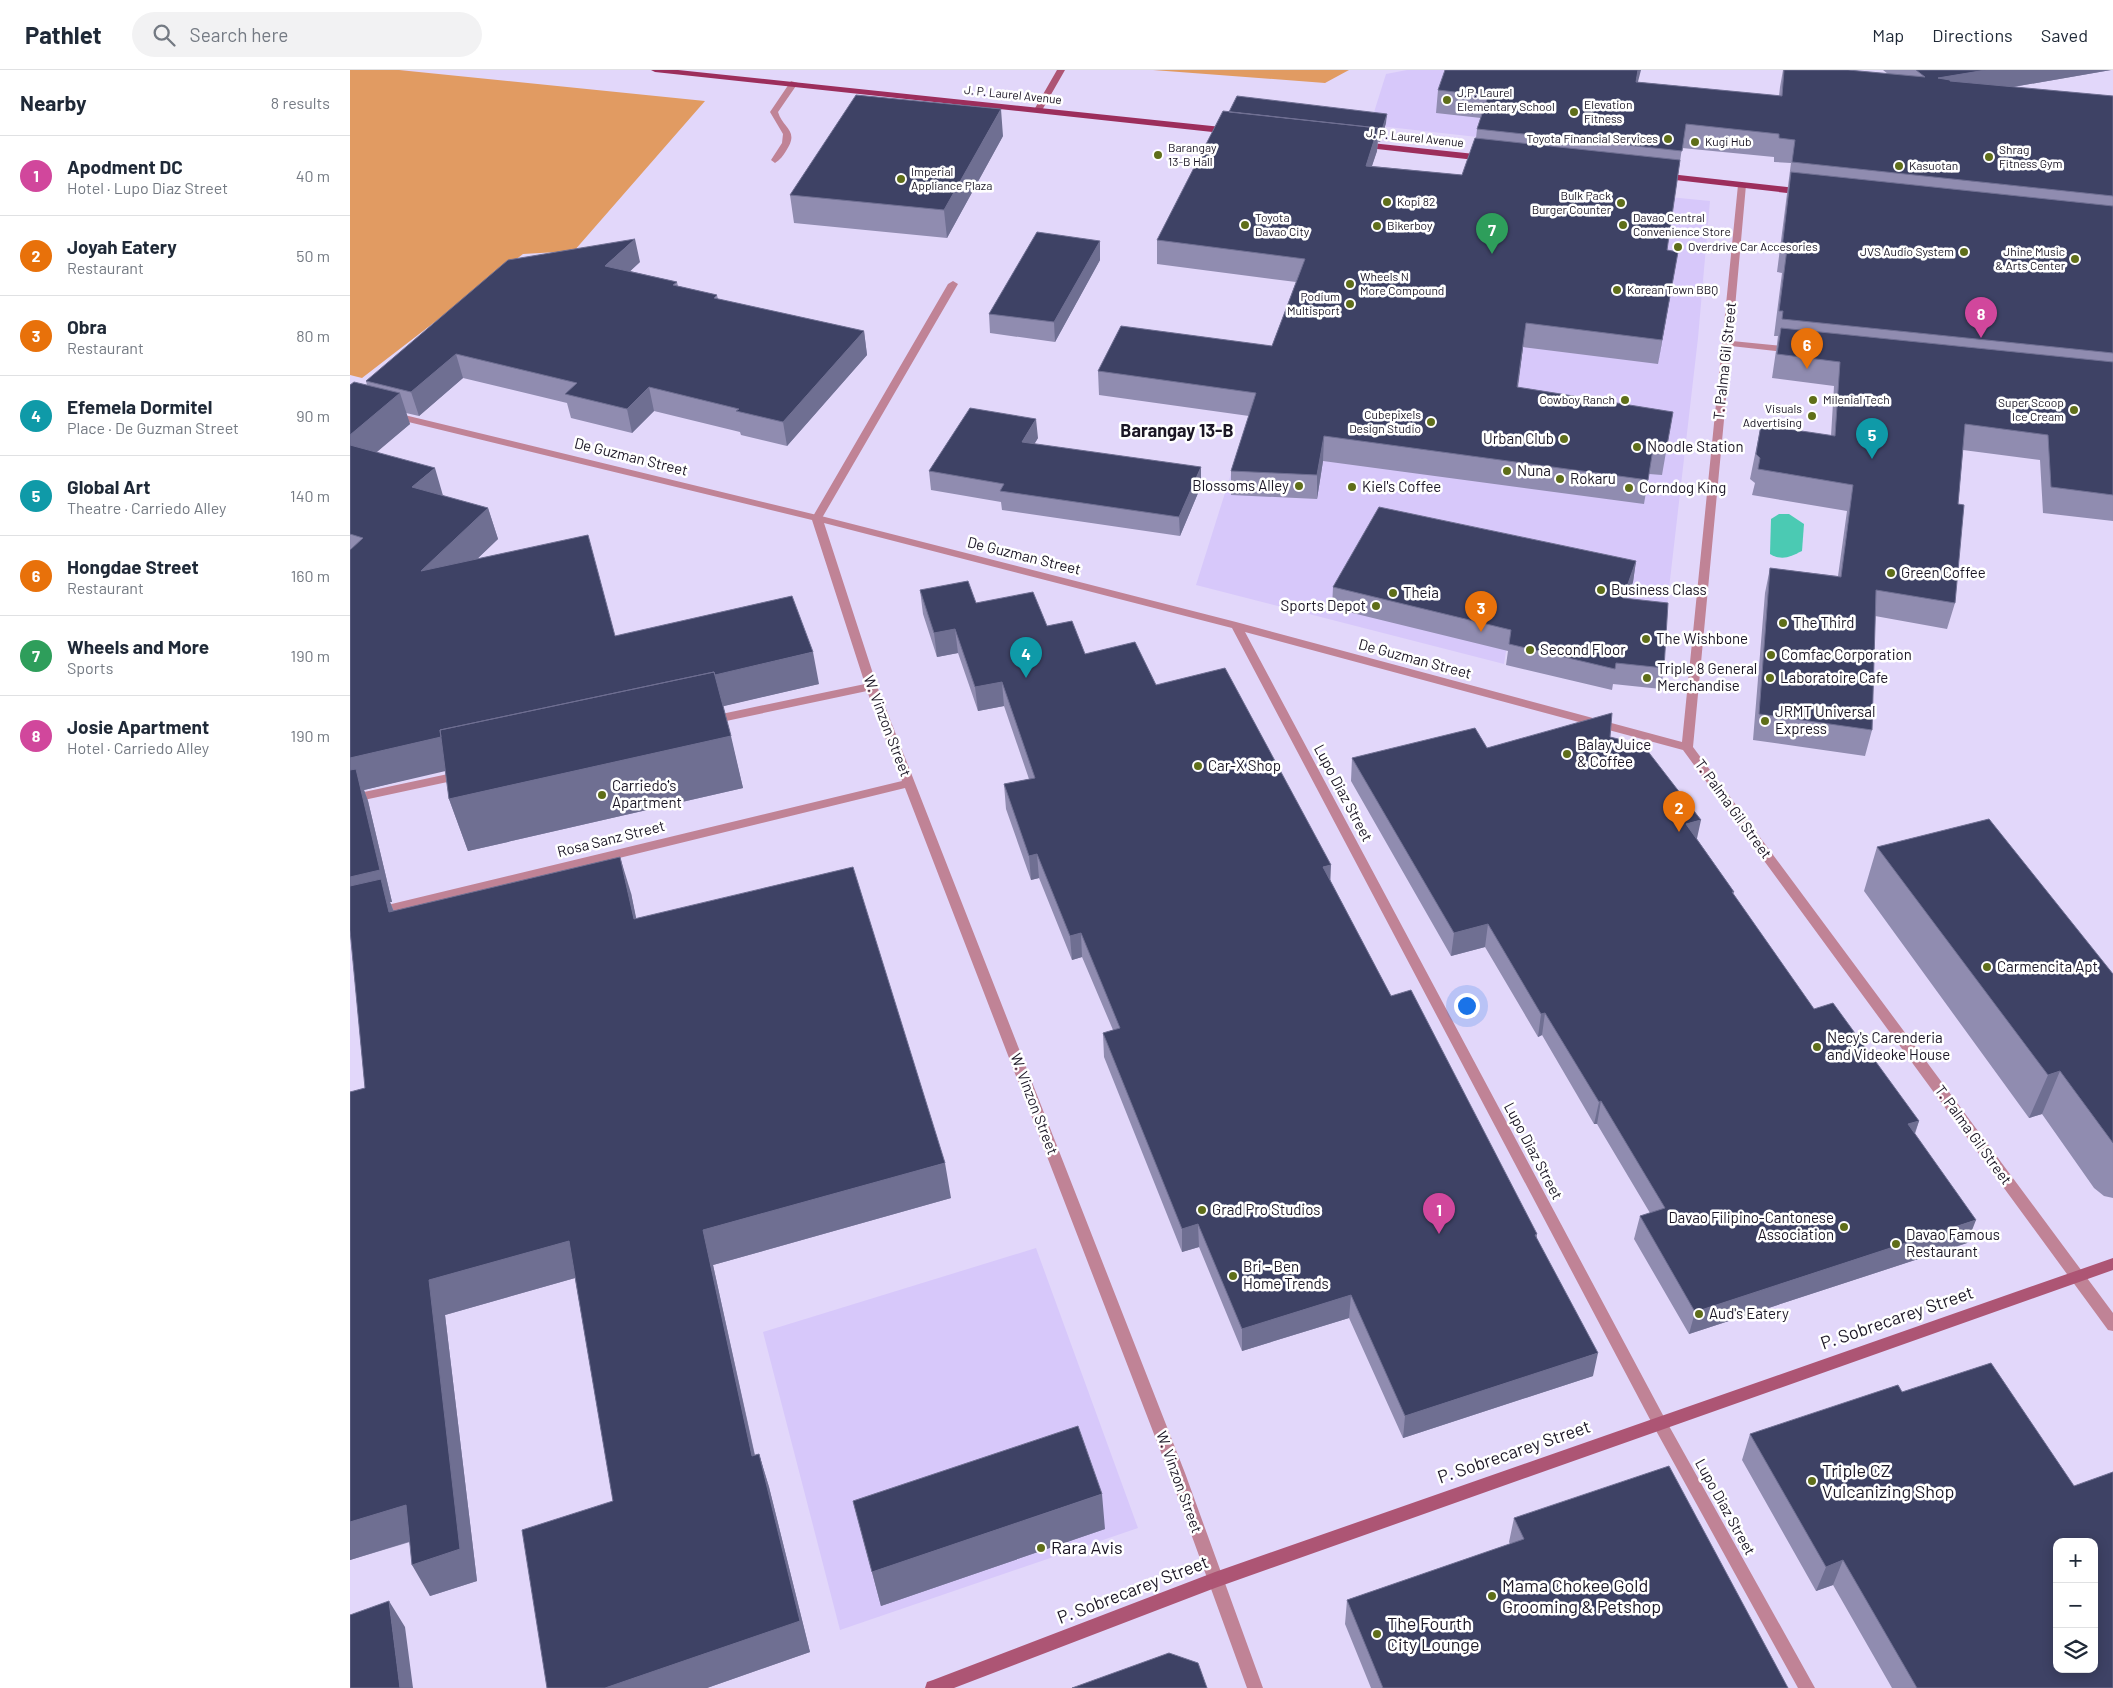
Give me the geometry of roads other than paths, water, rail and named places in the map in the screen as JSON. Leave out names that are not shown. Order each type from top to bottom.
[{"type":"main road","name":"J. P. Laurel Avenue","points":[[655,70],[794,83],[1240,132]]},
{"type":"main road","name":"J. P. Laurel Avenue","points":[[1348,143],[1493,158]]},
{"type":"main road","points":[[1652,175],[1813,193]]},
{"type":"street","points":[[1038,110],[1061,70]]},
{"type":"street","points":[[775,160],[783,150],[788,134],[785,127],[775,118],[774,112],[794,83]]},
{"type":"street","name":"T. Palma Gil Street","points":[[1742,185],[1687,747],[2113,1325]]},
{"type":"street","points":[[817,518],[953,284]]},
{"type":"street","points":[[1726,343],[1806,351]]},
{"type":"street","name":"De Guzman Street","points":[[381,412],[817,518],[1236,626],[1687,747]]},
{"type":"street","name":"W. Vinzon Street","points":[[817,518],[871,686],[1177,1473],[1214,1580],[1255,1688]]},
{"type":"street","name":"Lupo Diaz Street","points":[[1236,626],[1659,1422],[1807,1688]]},
{"type":"street","points":[[697,724],[871,686]]},
{"type":"street","points":[[350,799],[475,772]]},
{"type":"street","name":"Rosa Sanz Street","points":[[350,919],[909,783]]},
{"type":"street","name":"P. Sobrecarey Street","points":[[933,1688],[1214,1580],[2113,1264]]},
{"type":"place","name":"J.P. Laurel Elementary School","points":[[1447,100]]},
{"type":"place","name":"Elevation Fitness","points":[[1574,112]]},
{"type":"place","name":"Toyota Financial Services","points":[[1668,139]]},
{"type":"place","name":"Kugi Hub","points":[[1695,142]]},
{"type":"place","name":"Barangay 13-B Hall","points":[[1158,155]]},
{"type":"place","name":"Shrag Fitness Gym","points":[[1989,157]]},
{"type":"place","name":"Kasuotan","points":[[1899,166]]},
{"type":"place","name":"Imperial Appliance Plaza","points":[[901,179]]},
{"type":"place","name":"Kopi 82","points":[[1387,202]]},
{"type":"place","name":"Bulk Pack Burger Counter","points":[[1621,203]]},
{"type":"place","name":"Toyota Davao City","points":[[1245,225]]},
{"type":"place","name":"Davao Central Convenience Store","points":[[1623,225]]},
{"type":"place","name":"Bikerboy","points":[[1377,226]]},
{"type":"place","name":"Overdrive Car Accesories","points":[[1678,247]]},
{"type":"place","name":"JVS Audio System","points":[[1964,252]]},
{"type":"place","name":"Wheels and More","points":[[1492,254]]},
{"type":"place","name":"Jhine Music & Arts Center","points":[[2075,259]]},
{"type":"place","name":"Wheels N More Compound","points":[[1350,284]]},
{"type":"place","name":"Korean Town BBQ","points":[[1617,290]]},
{"type":"place","name":"Podium Multisport","points":[[1350,304]]},
{"type":"place","name":"Josie Apartment","points":[[1981,338]]},
{"type":"place","name":"Hongdae Street","points":[[1807,369]]},
{"type":"place","name":"Cowboy Ranch","points":[[1625,400]]},
{"type":"place","name":"Milenial Tech","points":[[1813,400]]},
{"type":"place","name":"Super Scoop Ice Cream","points":[[2074,410]]},
{"type":"place","name":"Visuals Advertising","points":[[1812,416]]},
{"type":"place","name":"Cubepixels Design Studio","points":[[1431,422]]},
{"type":"place","name":"Urban Club","points":[[1564,439]]},
{"type":"place","name":"Noodle Station","points":[[1637,447]]},
{"type":"place","name":"Global Art","points":[[1872,459]]},
{"type":"place","name":"Nuna","points":[[1507,471]]},
{"type":"place","name":"Rokaru","points":[[1560,479]]},
{"type":"place","name":"Blossoms Alley","points":[[1299,486]]},
{"type":"place","name":"Kiel's Coffee","points":[[1352,487]]},
{"type":"place","name":"Corndog King","points":[[1629,488]]},
{"type":"place","name":"Green Coffee","points":[[1891,573]]},
{"type":"place","name":"Business Class","points":[[1601,590]]},
{"type":"place","name":"Theia","points":[[1393,593]]},
{"type":"place","name":"Sports Depot","points":[[1376,606]]},
{"type":"place","name":"The Third","points":[[1783,623]]},
{"type":"place","name":"Obra","points":[[1481,632]]},
{"type":"place","name":"The Wishbone","points":[[1646,639]]},
{"type":"place","name":"Second Floor","points":[[1530,650]]},
{"type":"place","name":"Comfac Corporation","points":[[1771,655]]},
{"type":"place","name":"Efemela Dormitel","points":[[1026,678]]},
{"type":"place","name":"Triple 8 General Merchandise","points":[[1647,678]]},
{"type":"place","name":"Laboratoire Cafe","points":[[1770,678]]},
{"type":"place","name":"JRMT Universal Express","points":[[1765,721]]},
{"type":"place","name":"Balay Juice & Coffee","points":[[1567,754]]},
{"type":"place","name":"Car-X Shop","points":[[1198,766]]},
{"type":"place","name":"Carriedo's Apartment","points":[[602,795]]},
{"type":"place","name":"Joyah Eatery","points":[[1679,832]]},
{"type":"place","name":"Carmencita Apt","points":[[1987,967]]},
{"type":"place","name":"Necy's Carenderia and Videoke House","points":[[1817,1047]]},
{"type":"place","name":"Grad Pro Studios","points":[[1202,1210]]},
{"type":"place","name":"Davao Filipino-Cantonese Association","points":[[1844,1227]]},
{"type":"place","name":"Apodment DC","points":[[1439,1234]]},
{"type":"place","name":"Davao Famous Restaurant","points":[[1896,1244]]},
{"type":"place","name":"Bri - Ben Home Trends","points":[[1233,1276]]},
{"type":"place","name":"Aud's Eatery","points":[[1699,1314]]},
{"type":"place","name":"Triple CZ Vulcanizing Shop","points":[[1812,1481]]},
{"type":"place","name":"Rara Avis","points":[[1041,1548]]},
{"type":"place","name":"Mama Chokee Gold Grooming & Petshop","points":[[1492,1596]]},
{"type":"place","name":"The Fourth City Lounge","points":[[1377,1634]]},
{"type":"district","name":"Barangay 13-B","points":[[1177,431]]}]
